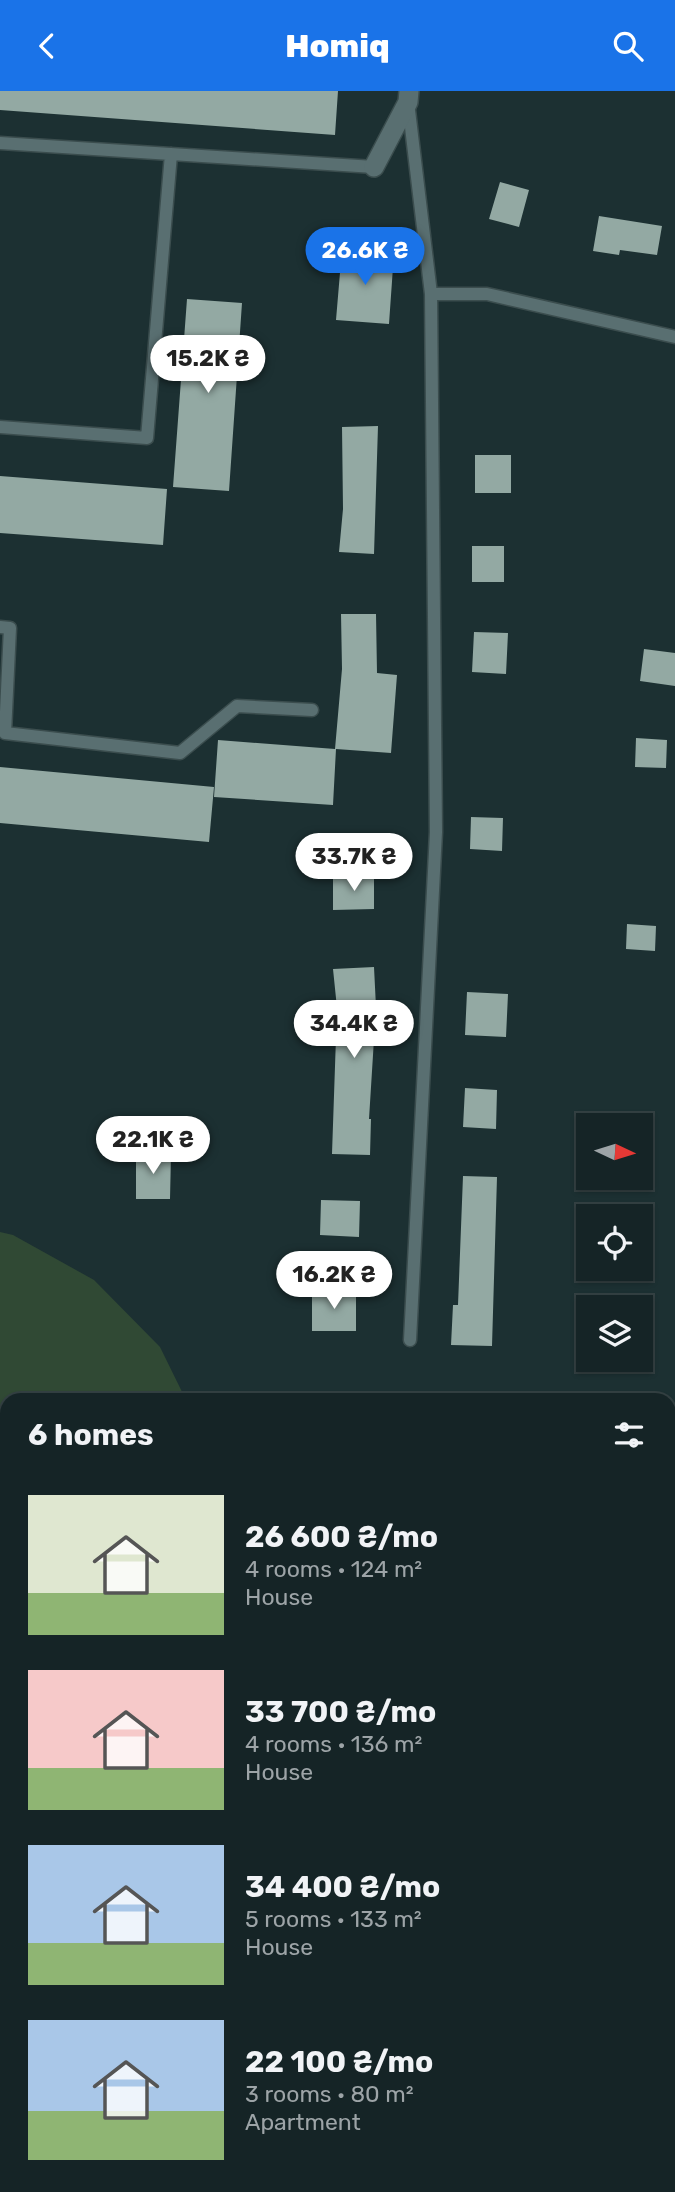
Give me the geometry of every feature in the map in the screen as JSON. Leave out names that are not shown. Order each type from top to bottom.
[{"type":"street","points":[[374,167],[408,97]]},
{"type":"lane","points":[[408,97],[431,294],[436,832],[410,1340]]},
{"type":"lane","points":[[0,143],[374,167]]},
{"type":"lane","points":[[0,427],[147,438],[171,154]]},
{"type":"lane","points":[[431,294],[487,294],[675,337]]},
{"type":"lane","points":[[0,627],[10,628],[5,733],[180,753],[237,706],[312,710]]},
{"type":"green space","points":[[0,1232],[13,1235],[94,1280],[160,1347],[183,1393],[0,1393]]},
{"type":"building","points":[[0,91],[338,91],[335,135],[0,110]]},
{"type":"building","points":[[500,182],[529,190],[519,227],[489,219]]},
{"type":"building","points":[[599,216],[662,226],[657,255],[620,250],[619,255],[593,251]]},
{"type":"building","points":[[342,249],[394,253],[389,324],[336,320]]},
{"type":"building","points":[[187,299],[242,303],[229,491],[173,487]]},
{"type":"building","points":[[378,426],[374,554],[339,552],[343,509],[342,427]]},
{"type":"building","points":[[475,455],[511,455],[511,493],[475,493]]},
{"type":"building","points":[[0,476],[167,489],[163,545],[0,533]]},
{"type":"building","points":[[472,546],[504,546],[504,582],[472,582]]},
{"type":"building","points":[[341,614],[376,614],[377,673],[397,675],[391,753],[336,749],[333,805],[214,797],[218,740],[335,749],[342,669]]},
{"type":"building","points":[[474,632],[508,633],[506,674],[472,672]]},
{"type":"building","points":[[644,649],[675,653],[675,686],[640,681]]},
{"type":"building","points":[[636,738],[667,740],[666,768],[635,767]]},
{"type":"building","points":[[0,767],[214,787],[209,842],[0,823]]},
{"type":"building","points":[[471,817],[503,818],[502,851],[470,849]]},
{"type":"building","points":[[374,876],[374,909],[333,910],[333,877]]},
{"type":"building","points":[[627,924],[656,926],[655,951],[626,949]]},
{"type":"building","points":[[374,967],[376,1007],[369,1119],[370,1155],[332,1154],[337,1008],[333,969]]},
{"type":"building","points":[[467,992],[508,994],[506,1037],[465,1035]]},
{"type":"building","points":[[465,1088],[497,1090],[496,1129],[463,1127]]},
{"type":"building","points":[[136,1154],[171,1154],[170,1199],[136,1199]]},
{"type":"building","points":[[463,1176],[497,1177],[492,1346],[451,1345],[453,1305],[458,1305]]},
{"type":"building","points":[[321,1200],[360,1201],[359,1237],[320,1235]]},
{"type":"building","points":[[312,1290],[356,1290],[356,1331],[312,1331]]}]
